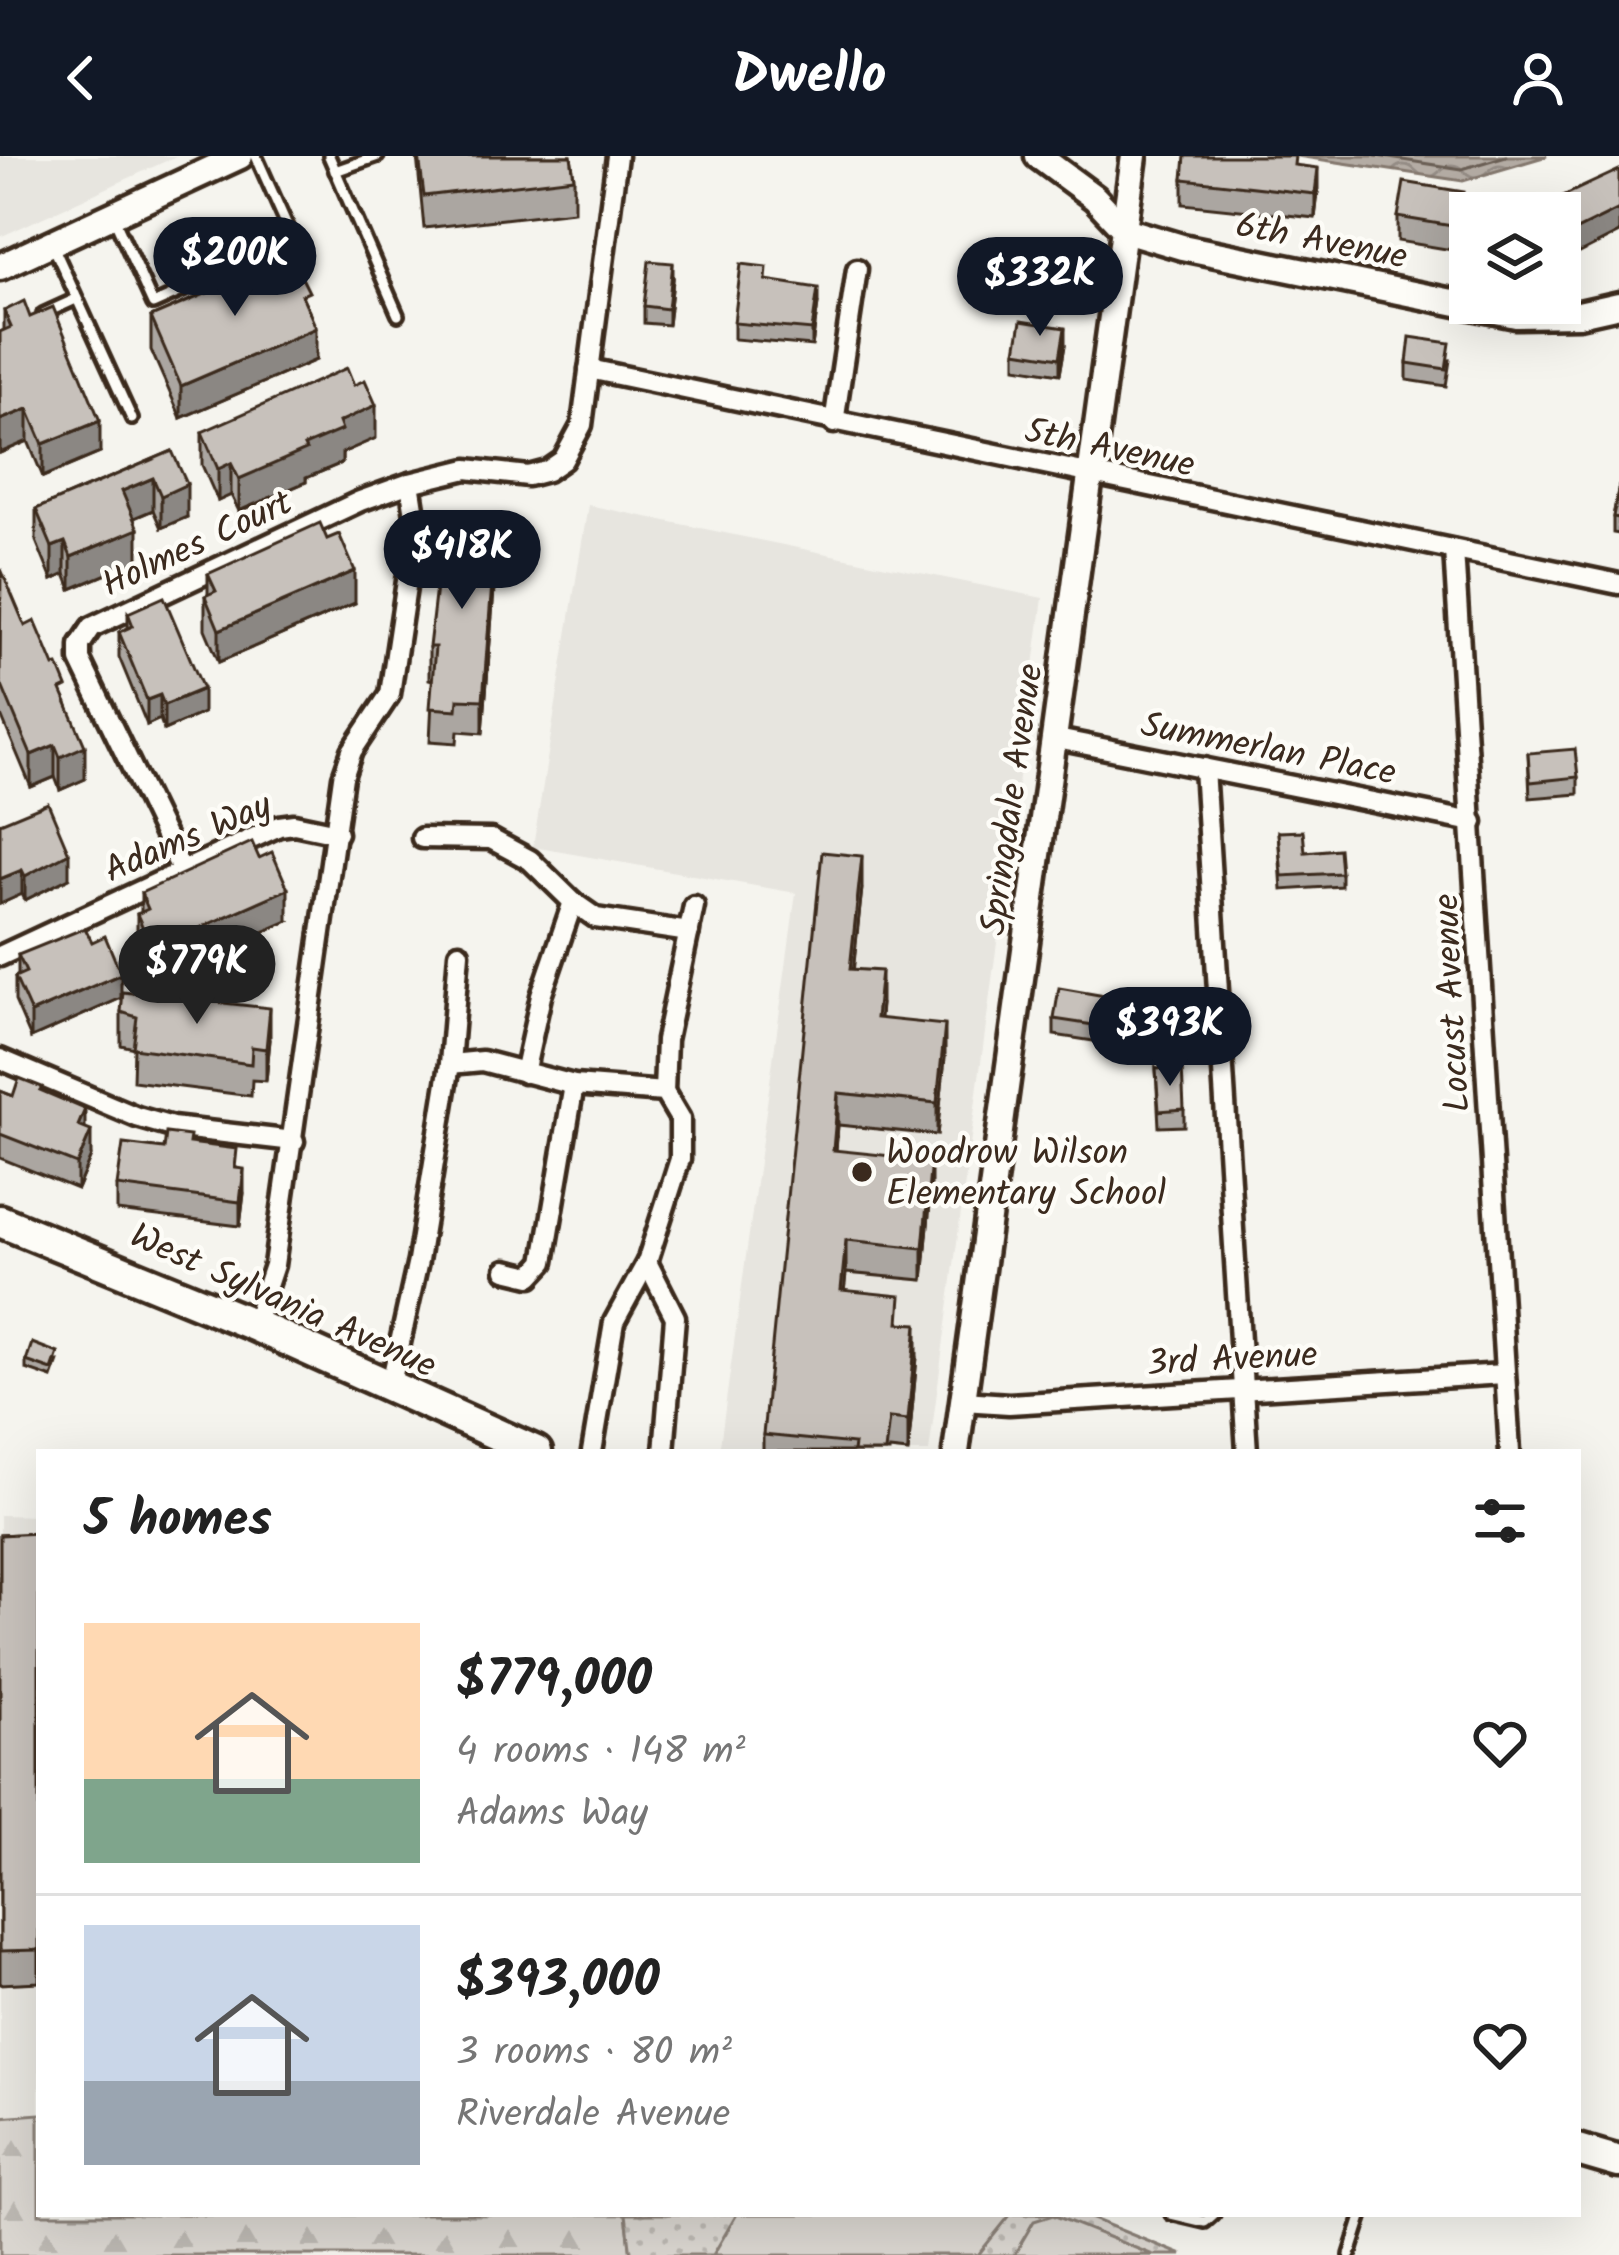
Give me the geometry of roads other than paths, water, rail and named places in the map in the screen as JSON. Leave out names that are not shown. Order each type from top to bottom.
[{"type":"main road","name":"West Sylvania Avenue","points":[[0,1221],[254,1325],[529,1449]]},
{"type":"main road","points":[[1581,2151],[1619,2162]]},
{"type":"street","points":[[0,267],[240,156]]},
{"type":"street","name":"Holmes Court","points":[[182,871],[80,660],[85,634],[92,626],[339,511],[410,483],[467,469],[528,476],[563,460],[582,425],[617,156]]},
{"type":"street","name":"6th Avenue","points":[[1038,156],[1095,198],[1125,230],[1183,247],[1516,315],[1579,314],[1619,305]]},
{"type":"street","name":"Springdale Avenue","points":[[956,1449],[1134,156]]},
{"type":"street","points":[[834,423],[857,268]]},
{"type":"street","name":"5th Avenue","points":[[589,369],[1619,584]]},
{"type":"street","points":[[254,1325],[274,1265],[346,766],[390,694],[416,521],[410,483]]},
{"type":"street","name":"Locust Avenue","points":[[1454,550],[1510,1449]]},
{"type":"street","name":"Summerlan Place","points":[[1052,738],[1473,822]]},
{"type":"street","points":[[1204,768],[1247,1449]]},
{"type":"street","name":"Adams Way","points":[[0,956],[279,826],[294,824],[337,833]]},
{"type":"street","points":[[422,838],[491,839],[530,860],[596,918],[689,932]]},
{"type":"street","points":[[524,1073],[541,997],[574,902]]},
{"type":"street","points":[[593,1449],[614,1322],[647,1262],[680,1159],[680,1119],[664,1092],[666,1040],[694,906]]},
{"type":"street","points":[[390,1388],[418,1261],[450,1064],[459,952]]},
{"type":"street","points":[[0,1059],[155,1122],[294,1141]]},
{"type":"street","points":[[450,1064],[482,1061],[574,1085],[664,1092]]},
{"type":"street","points":[[506,1270],[531,1276],[544,1262],[574,1085]]},
{"type":"street","points":[[647,1262],[675,1318],[664,1449]]},
{"type":"street","name":"3rd Avenue","points":[[963,1401],[1009,1404],[1504,1374]]},
{"type":"lane","points":[[113,214],[153,304],[294,241],[256,156]]},
{"type":"lane","points":[[329,156],[398,315]]},
{"type":"lane","points":[[335,171],[378,156]]},
{"type":"lane","points":[[52,243],[132,419]]},
{"type":"lane","points":[[38,317],[76,299]]},
{"type":"lane","points":[[1350,2255],[1362,2217]]},
{"type":"water","points":[[1297,156],[1547,156],[1463,181]]},
{"type":"place","name":"Woodrow Wilson Elementary School","points":[[862,1172]]}]
